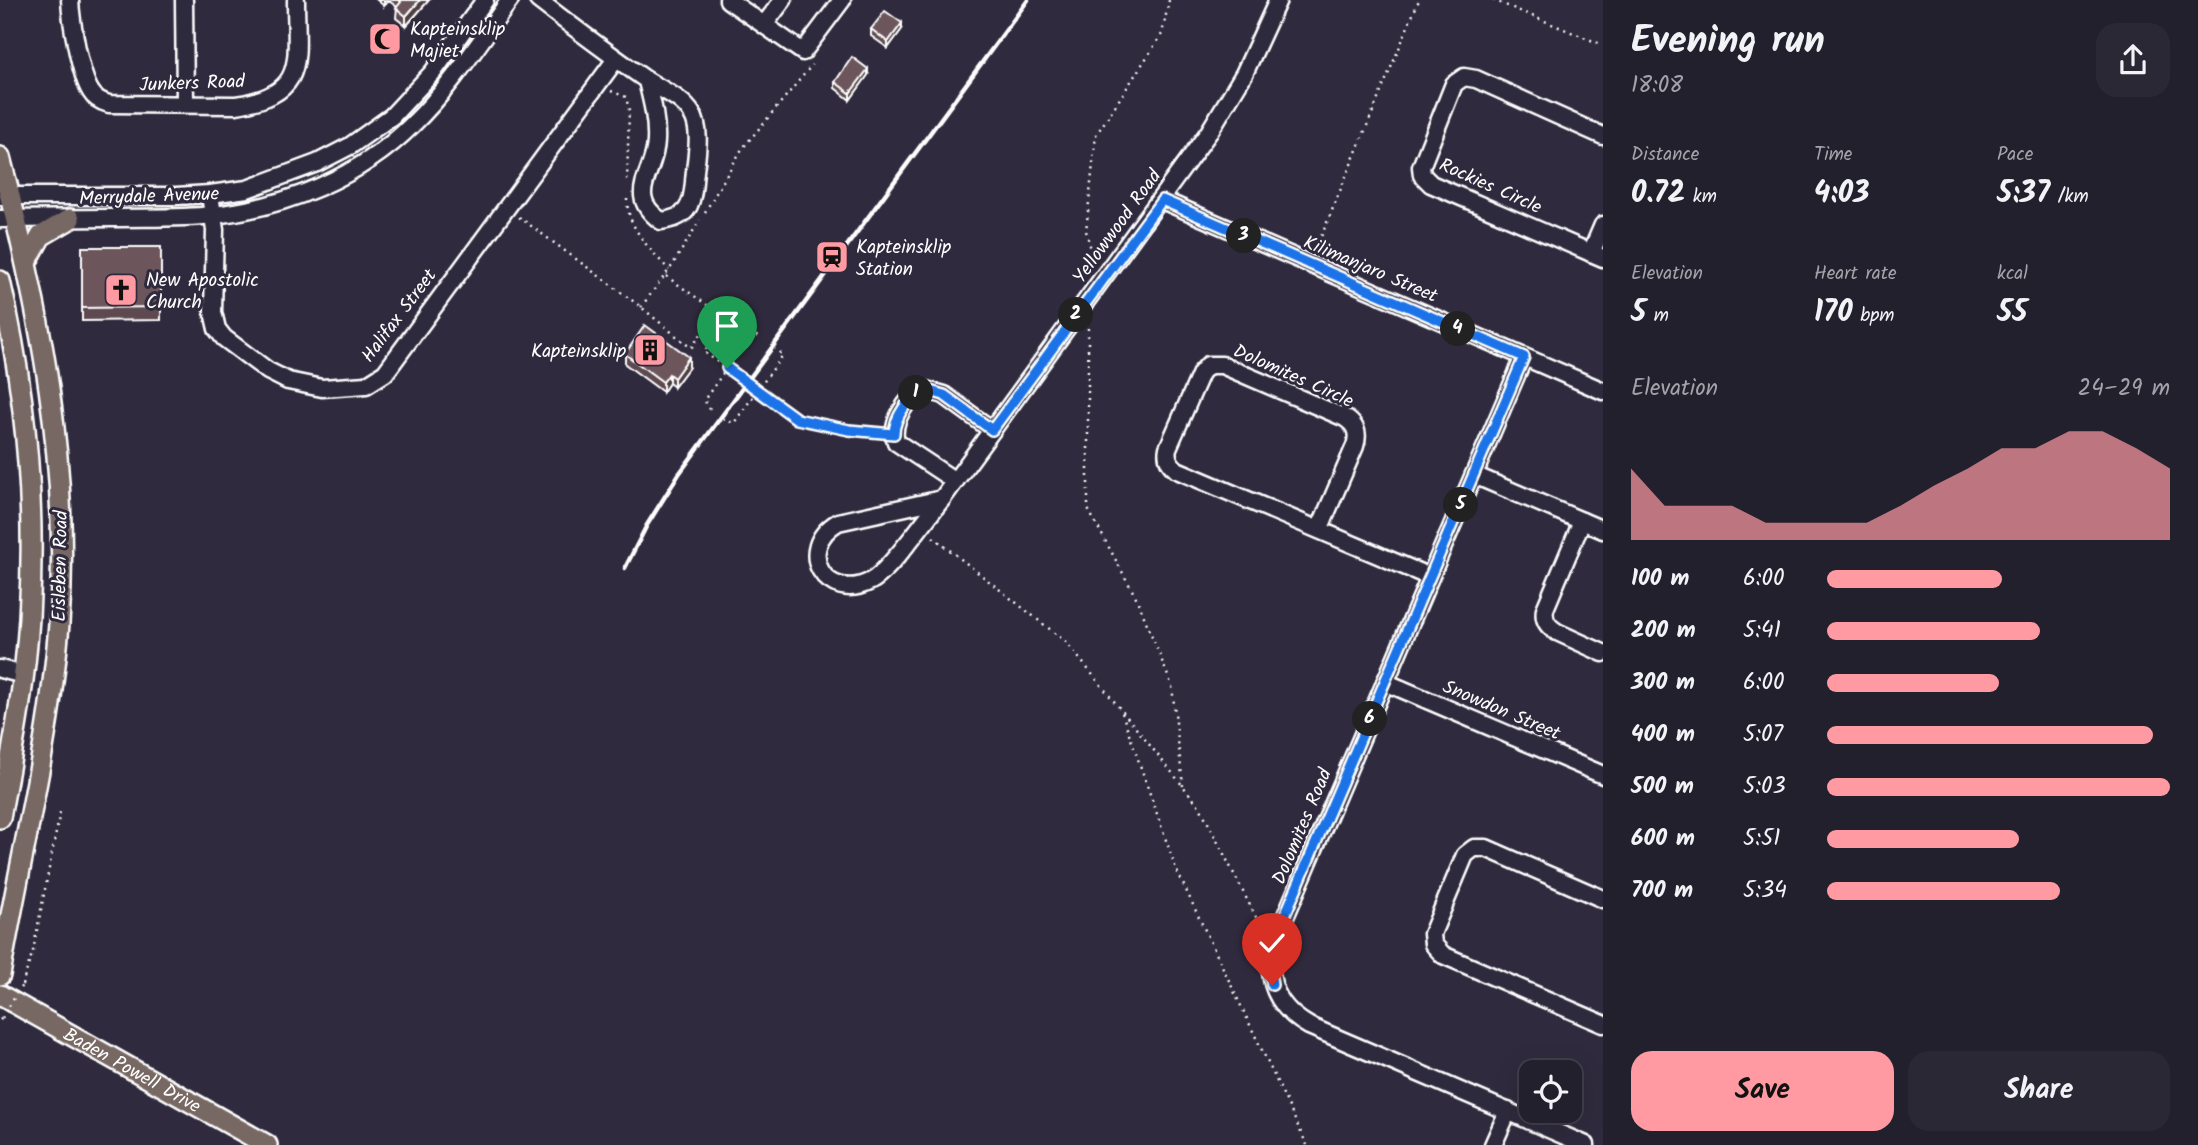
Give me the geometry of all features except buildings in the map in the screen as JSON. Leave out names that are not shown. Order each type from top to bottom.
[{"type":"main road","name":"Eisleben Road","points":[[0,158],[8,219],[26,262],[45,354],[55,429],[60,504],[60,623],[43,749],[0,975]]},
{"type":"main road","points":[[26,262],[41,236],[70,219]]},
{"type":"main road","name":"Eisleben Road","points":[[0,281],[21,384],[29,474],[31,570],[24,675],[0,818]]},
{"type":"main road","name":"Baden Powell Drive","points":[[0,995],[267,1145]]},
{"type":"street","name":"Junkers Road","points":[[70,0],[78,49],[89,90],[94,96],[109,104],[236,105],[251,103],[281,89],[293,75],[296,62],[296,0]]},
{"type":"street","points":[[184,0],[185,104]]},
{"type":"street","name":"Merrydale Avenue","points":[[6,196],[176,196],[247,189],[270,183],[317,163],[370,133],[392,116],[433,72],[485,0]]},
{"type":"street","name":"Merrydale Avenue","points":[[8,219],[213,215],[258,208],[296,197],[342,176],[379,152],[411,126],[448,85],[510,0]]},
{"type":"street","points":[[538,0],[684,104],[693,115],[696,124],[693,196],[684,215],[674,220],[661,221],[648,212],[643,199],[643,186],[656,145],[656,115],[647,80]]},
{"type":"street","points":[[729,0],[803,52],[842,0]]},
{"type":"street","points":[[764,25],[783,0]]},
{"type":"street","name":"Yellowwood Road","points":[[942,499],[838,523],[831,527],[820,539],[817,547],[817,564],[822,575],[833,584],[841,586],[857,586],[872,581],[942,499],[1162,200],[1230,100],[1278,0]]},
{"type":"street","name":"Halifax Street","points":[[210,194],[215,230],[213,312],[217,329],[224,338],[268,371],[288,381],[322,388],[366,385],[384,373],[617,58]]},
{"type":"street","name":"Rockies Circle","points":[[1603,136],[1476,79],[1464,77],[1454,84],[1421,167],[1422,175],[1431,184],[1597,255],[1603,225]]},
{"type":"street","name":"Kilimanjaro Street","points":[[1162,200],[1603,391]]},
{"type":"street","name":"Dolomites Road","points":[[1524,357],[1277,936],[1269,963],[1272,985],[1282,1005],[1299,1020],[1586,1145]]},
{"type":"street","name":"Dolomites Circle","points":[[1319,530],[1355,446],[1357,435],[1354,425],[1345,418],[1222,365],[1208,365],[1201,373],[1168,448],[1170,463],[1177,470],[1430,577]]},
{"type":"street","points":[[955,481],[896,442],[894,426],[913,395],[923,389],[944,395],[992,430]]},
{"type":"street","points":[[1474,475],[1603,530]]},
{"type":"street","points":[[1582,521],[1545,609],[1545,618],[1551,629],[1603,653]]},
{"type":"street","points":[[0,669],[24,675]]},
{"type":"street","name":"Snowdon Street","points":[[1385,682],[1603,775]]},
{"type":"street","points":[[1603,899],[1486,848],[1474,848],[1465,855],[1433,929],[1432,939],[1443,955],[1603,1024]]},
{"type":"street","points":[[1493,1145],[1508,1111]]},
{"type":"path","points":[[1094,260],[1086,231],[1096,135],[1162,34],[1169,0]]},
{"type":"path","points":[[1316,249],[1419,0]]},
{"type":"path","points":[[1493,0],[1603,46]]},
{"type":"path","points":[[641,307],[669,270],[742,149],[819,57]]},
{"type":"path","points":[[605,99],[611,91],[626,97],[629,110],[627,204],[639,235],[669,270]]},
{"type":"path","points":[[519,217],[641,307],[691,348],[717,312]]},
{"type":"path","points":[[665,275],[727,319],[704,352],[797,419],[849,430],[894,434]]},
{"type":"path","points":[[1088,328],[1088,509],[1137,599],[1172,686],[1183,786]]},
{"type":"path","points":[[710,409],[704,400],[752,333],[761,339]]},
{"type":"path","points":[[723,419],[734,423],[783,355],[775,349]]},
{"type":"path","points":[[933,537],[1066,642],[1200,807],[1261,930],[1277,936]]},
{"type":"path","points":[[1121,710],[1176,869],[1307,1145]]},
{"type":"path","points":[[1,1019],[22,985],[33,951],[60,812]]},
{"type":"railway","points":[[625,568],[647,525],[679,474],[1028,0]]},
{"type":"place","name":"Kapteinsklip Majiet","points":[[385,39]]},
{"type":"place","name":"Kapteinsklip Station","points":[[832,257]]},
{"type":"place","name":"New Apostolic Church","points":[[121,290]]},
{"type":"place","name":"Kapteinsklip","points":[[650,350]]},
{"type":"route","points":[[727,368],[797,419],[849,430],[894,434],[894,426],[913,395],[923,389],[944,395],[992,430],[1162,200],[1524,357],[1273,943],[1269,963],[1272,985]]}]
